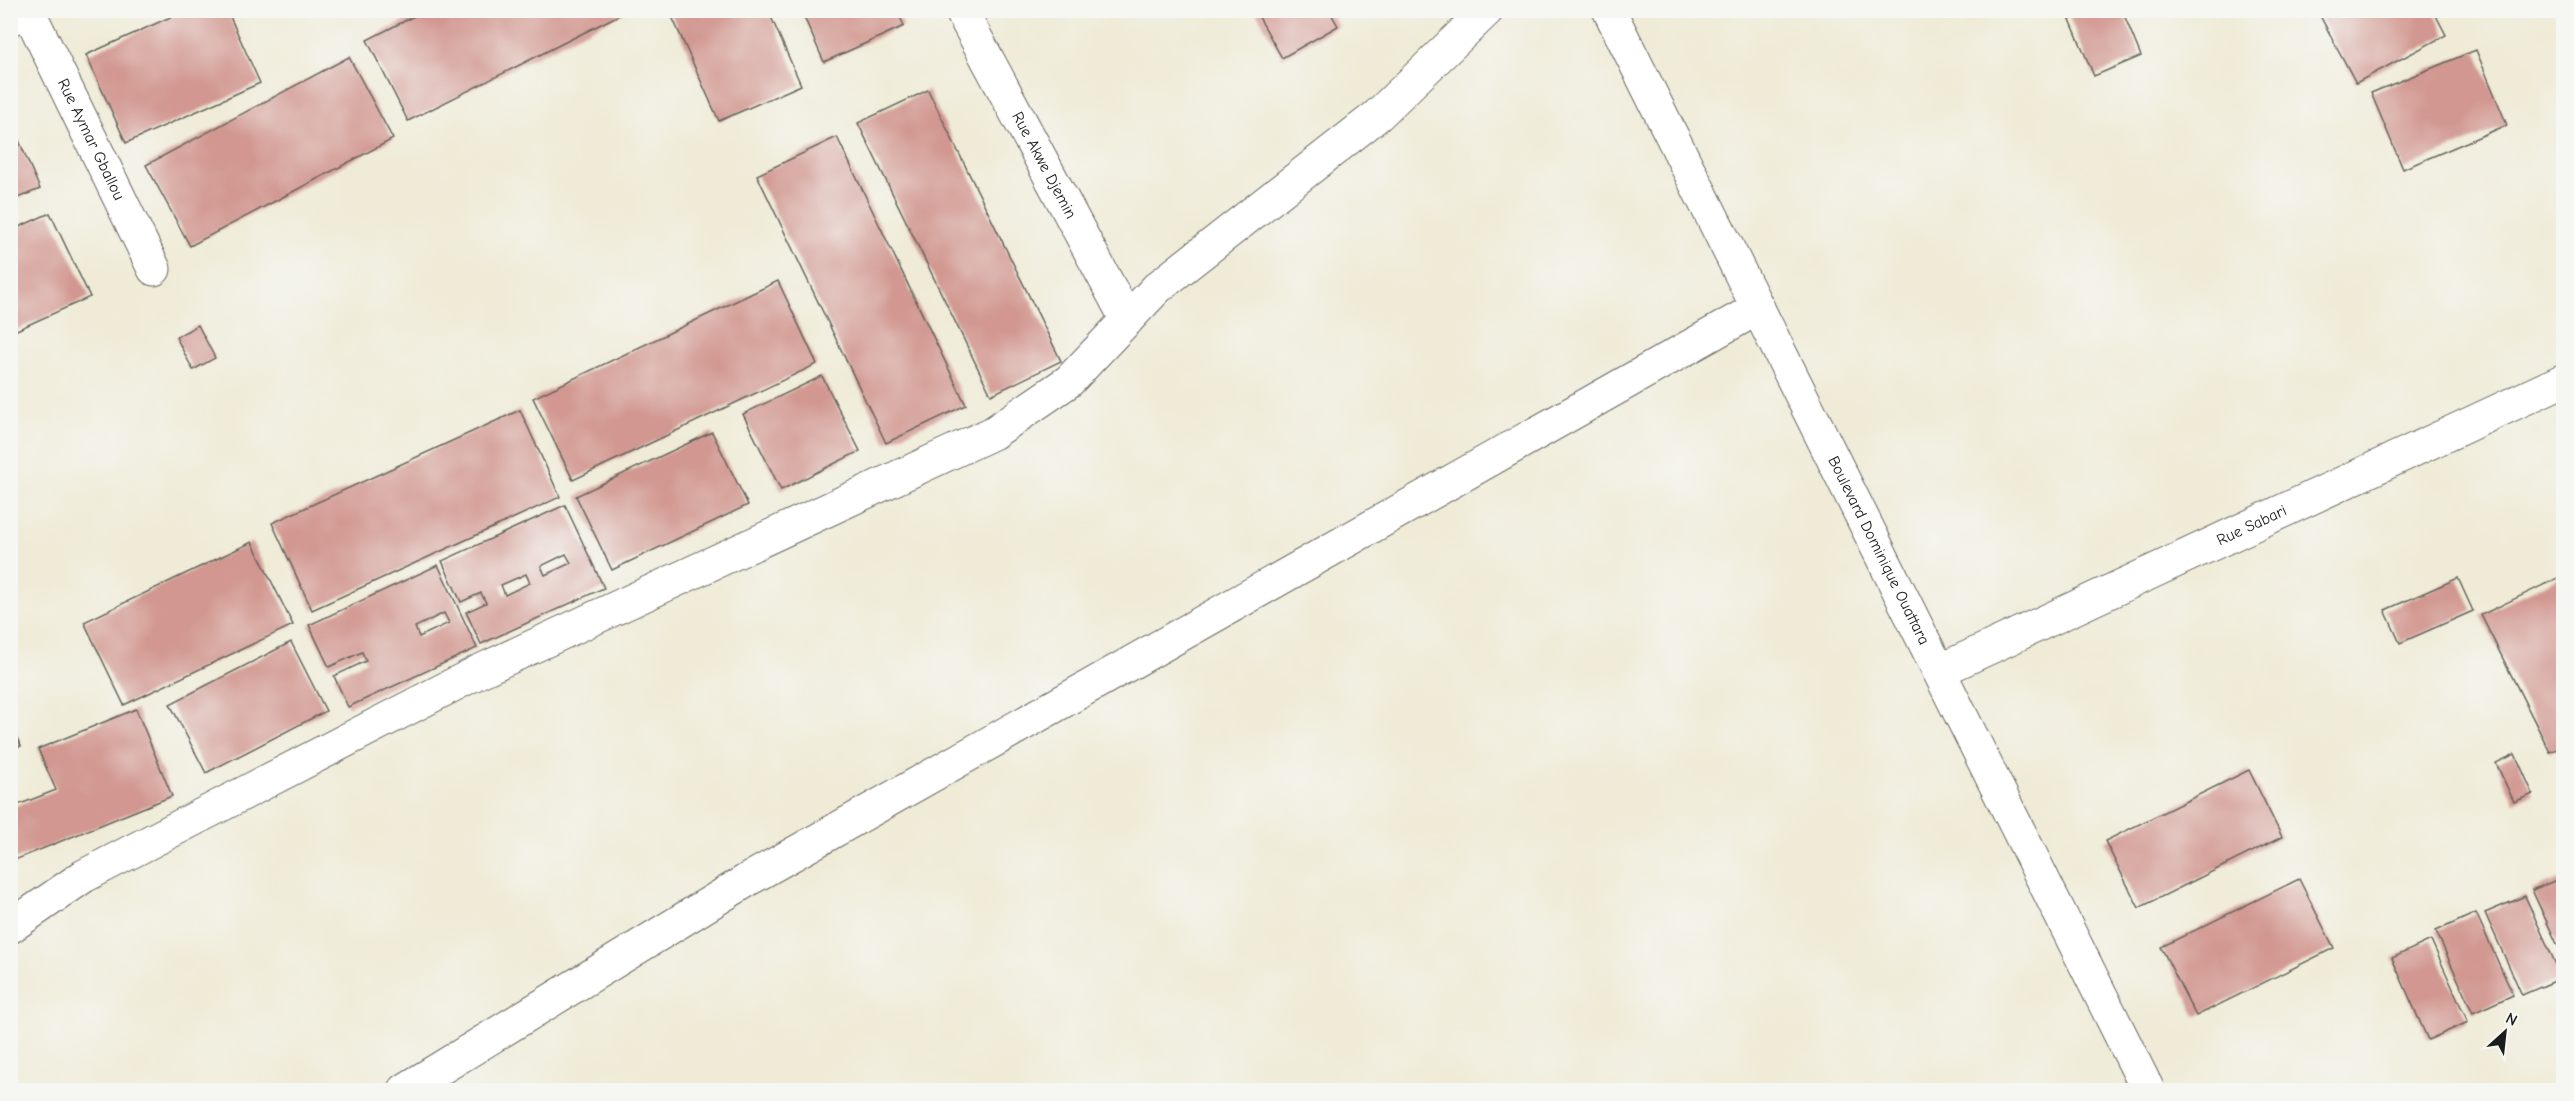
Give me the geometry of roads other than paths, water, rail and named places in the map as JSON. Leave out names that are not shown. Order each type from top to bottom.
[{"type":"street","points":[[10,19],[28,10]]},
{"type":"street","name":"Rue Aymar Gballou","points":[[28,10],[154,269]]},
{"type":"street","name":"Rue Akwe Djemin","points":[[961,10],[1127,320]]},
{"type":"street","points":[[10,927],[84,876],[480,671],[993,433],[1069,381],[1157,288],[1378,115],[1487,10]]},
{"type":"street","name":"Boulevard Dominique Ouattara","points":[[1609,10],[2148,1090]]},
{"type":"street","points":[[405,1090],[749,879],[1758,308]]},
{"type":"street","name":"Rue Sabari","points":[[1939,671],[2564,380]]}]
